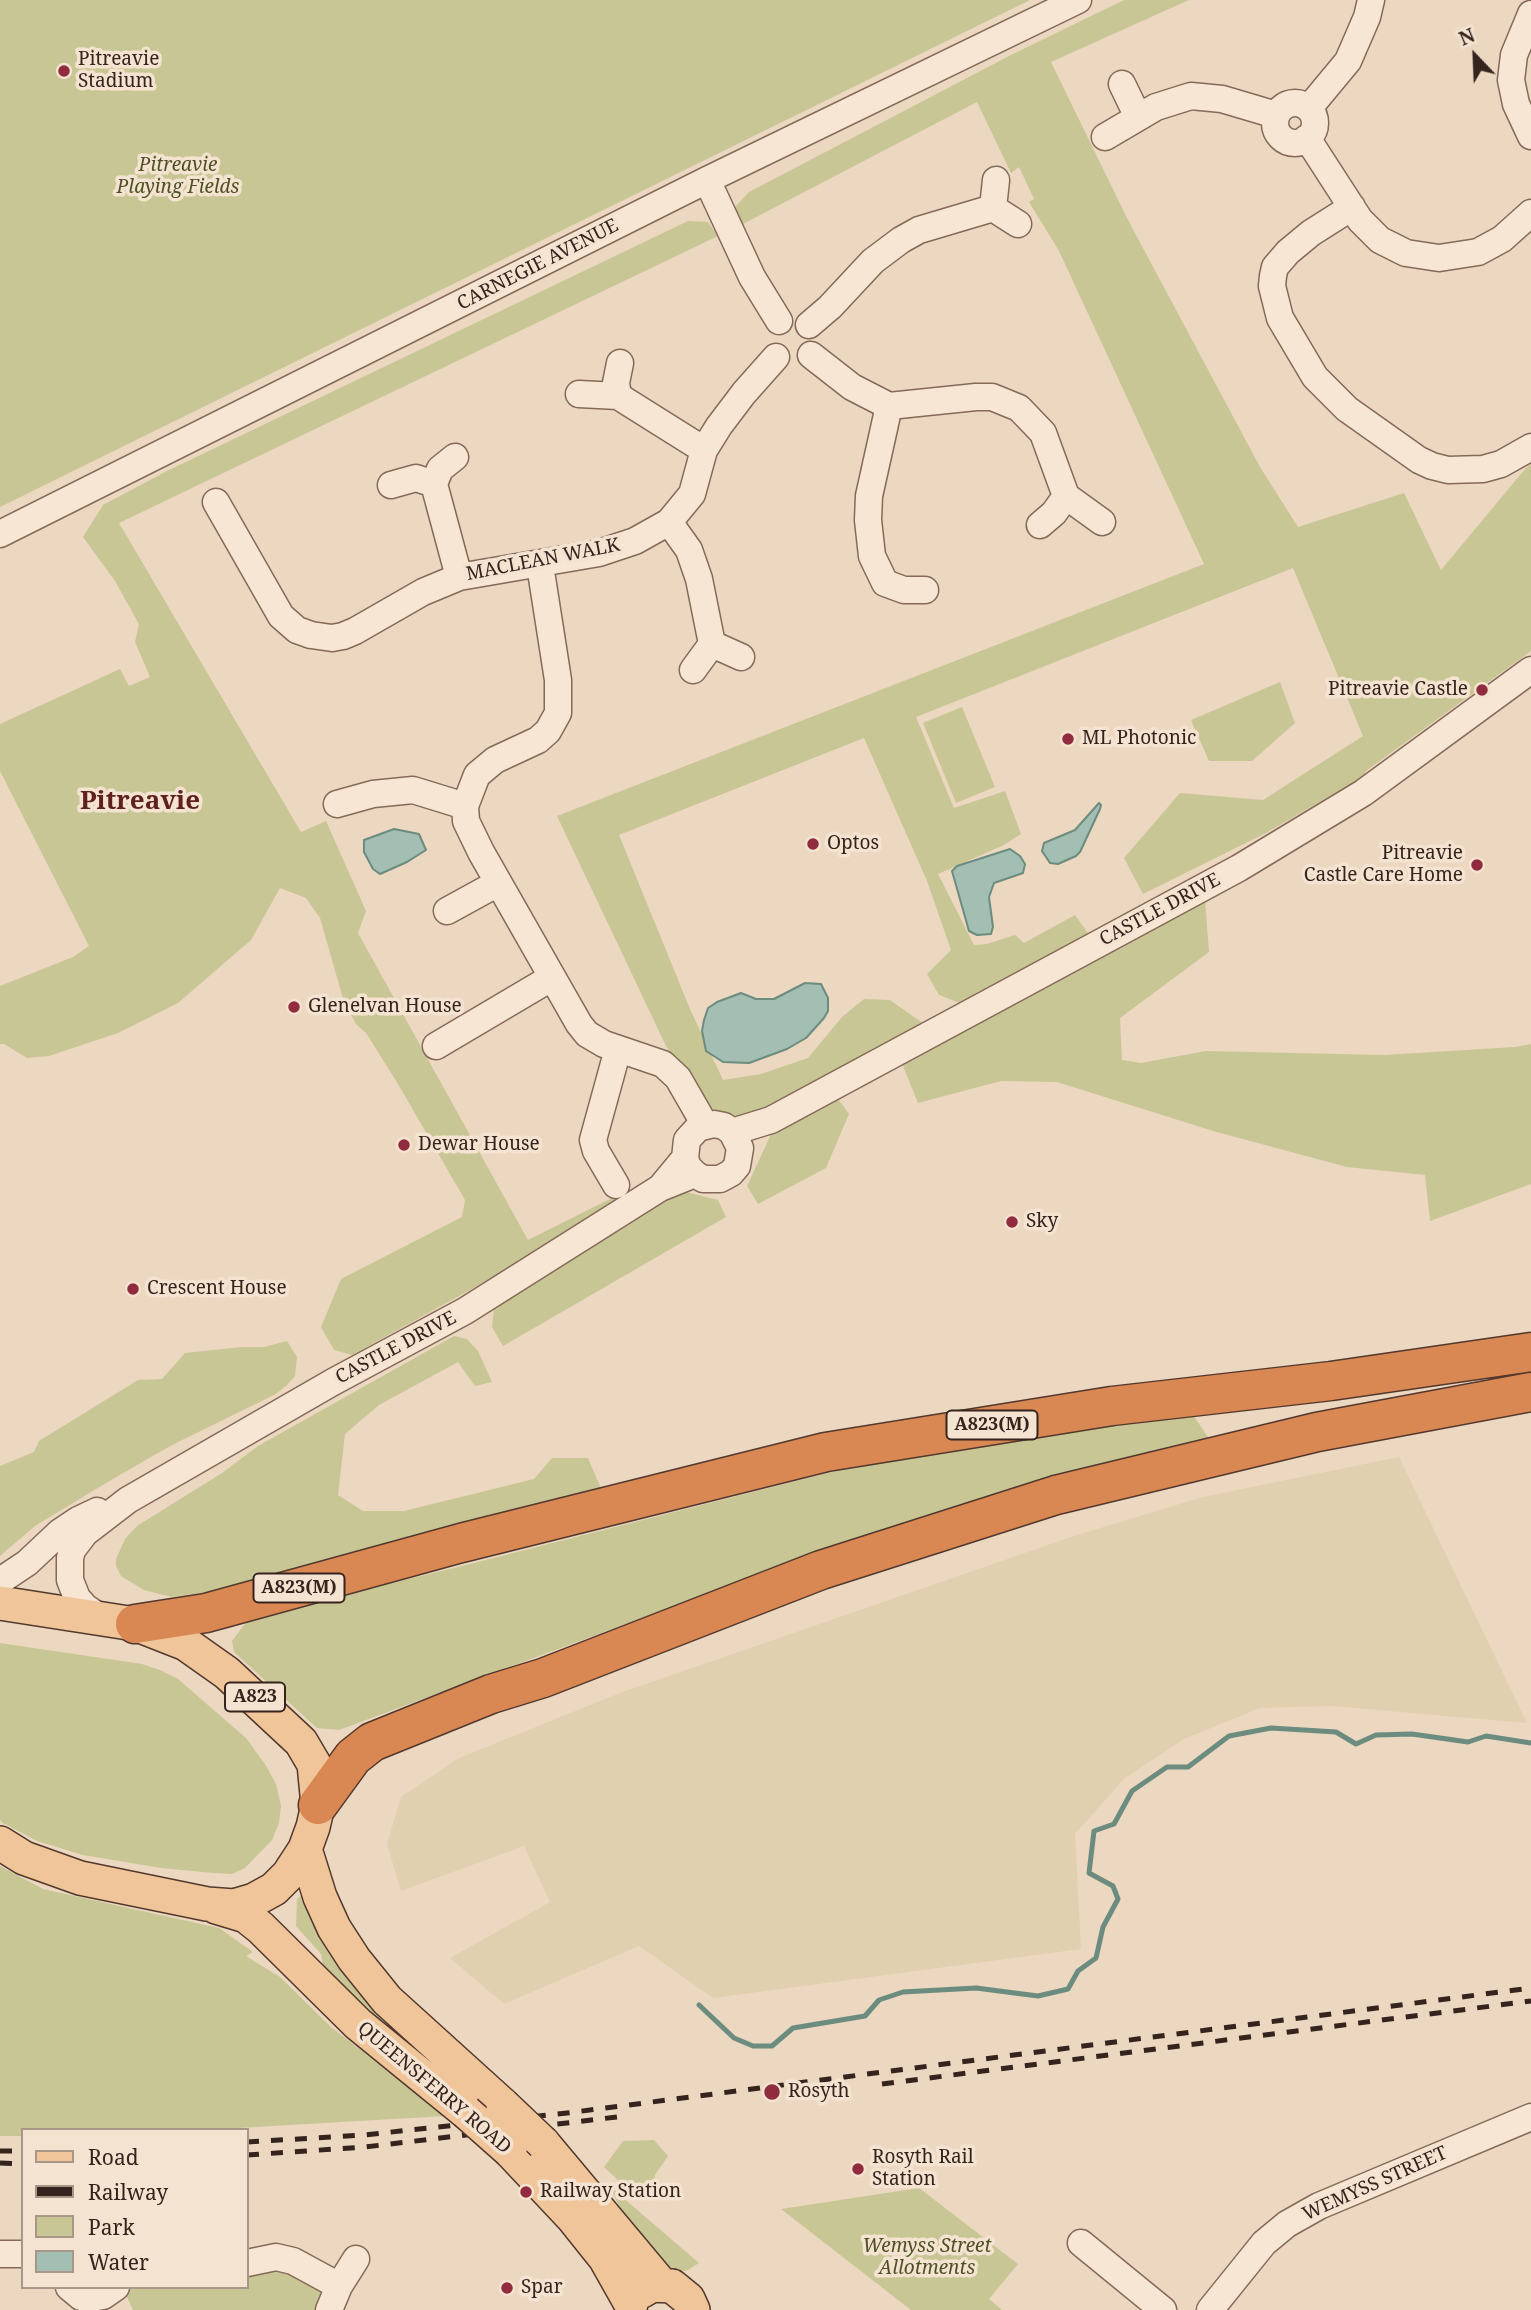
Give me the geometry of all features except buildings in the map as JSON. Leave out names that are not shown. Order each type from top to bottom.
[{"type":"highway","name":"A823(M)","points":[[118,1621],[206,1613],[461,1543],[826,1452],[1112,1406],[1331,1381],[1531,1352]]},
{"type":"highway","points":[[317,1805],[352,1757],[372,1742],[491,1694],[543,1678],[821,1570],[1056,1495],[1317,1432],[1531,1392]]},
{"type":"main road","name":"A823","points":[[0,1603],[118,1621],[186,1644],[254,1696],[307,1751],[314,1764],[317,1805],[305,1849],[284,1880],[254,1900],[234,1906],[207,1904],[80,1878],[23,1858],[0,1843]]},
{"type":"main road","name":"QUEENSFERRY ROAD","points":[[305,1849],[329,1917],[354,1959],[387,2000],[543,2143],[581,2185],[661,2284],[681,2291],[693,2310]]},
{"type":"main road","name":"QUEENSFERRY ROAD","points":[[207,1904],[246,1916],[261,1927],[358,2024],[510,2151],[573,2218],[605,2258],[630,2307]]},
{"type":"main road","points":[[630,2307],[643,2289],[661,2284]]},
{"type":"street","name":"CARNEGIE AVENUE","points":[[0,534],[707,180],[1078,0]]},
{"type":"street","points":[[1309,108],[1348,61],[1367,17],[1371,0]]},
{"type":"street","points":[[1531,14],[1514,55],[1511,80],[1516,104],[1531,136]]},
{"type":"street","points":[[1122,84],[1138,117]]},
{"type":"street","points":[[1105,137],[1138,117],[1181,98],[1203,96],[1276,116]]},
{"type":"street","points":[[1299,103],[1309,108],[1315,123],[1312,133],[1307,138],[1291,142],[1281,137],[1275,126],[1276,116],[1288,104],[1299,103]]},
{"type":"street","points":[[1307,138],[1369,230],[1392,247],[1418,256],[1439,258],[1468,255],[1489,247],[1531,213]]},
{"type":"street","points":[[707,180],[759,290],[779,321]]},
{"type":"street","points":[[993,208],[996,180]]},
{"type":"street","points":[[1352,207],[1288,252],[1275,267],[1273,276],[1272,286],[1280,318],[1315,377],[1348,410],[1419,460],[1432,466],[1448,470],[1483,469],[1508,460],[1531,447]]},
{"type":"street","points":[[809,325],[830,307],[873,261],[919,230],[993,208],[1018,224]]},
{"type":"street","points":[[795,318],[809,325],[815,340],[811,355],[798,363],[790,364],[776,357],[769,345],[769,338],[779,321],[795,318]]},
{"type":"street","points":[[811,355],[852,387],[889,406],[976,397],[992,397],[1007,402],[1031,418],[1043,432],[1066,496],[1102,522]]},
{"type":"street","name":"MACLEAN WALK","points":[[216,502],[281,616],[297,630],[332,638],[355,631],[424,592],[459,577],[477,572],[540,565],[620,547],[669,522],[691,494],[704,450],[728,413],[776,357]]},
{"type":"street","points":[[618,396],[616,383],[620,363]]},
{"type":"street","points":[[579,394],[618,396],[704,450]]},
{"type":"street","points":[[889,406],[869,496],[868,520],[872,556],[881,594],[925,590]]},
{"type":"street","points":[[455,457],[440,469],[434,484],[459,577]]},
{"type":"street","points":[[391,485],[416,478],[434,484]]},
{"type":"street","points":[[1040,526],[1066,496]]},
{"type":"street","points":[[669,522],[689,550],[699,579],[712,644],[693,670]]},
{"type":"street","points":[[540,565],[558,680],[558,713],[548,731],[538,740],[485,766],[474,782],[465,806],[469,830],[569,1010],[587,1034],[618,1049],[663,1063],[678,1078],[698,1129]]},
{"type":"street","points":[[712,644],[741,657]]},
{"type":"street","name":"CASTLE DRIVE","points":[[0,1581],[27,1563],[60,1532],[78,1520],[128,1500],[322,1388],[465,1311],[660,1188],[690,1166],[711,1180],[726,1177],[737,1166],[736,1140],[1239,868],[1363,793],[1531,670]]},
{"type":"street","points":[[337,804],[373,794],[414,790],[465,806]]},
{"type":"street","points":[[447,911],[498,883]]},
{"type":"street","points":[[436,1046],[551,978]]},
{"type":"street","points":[[616,1185],[596,1151],[593,1140],[618,1049]]},
{"type":"street","points":[[690,1166],[687,1140],[698,1129],[724,1126],[736,1140]]},
{"type":"street","name":"CASTLE DRIVE","points":[[118,1621],[77,1598],[70,1580],[70,1558],[72,1550],[85,1534],[128,1500]]},
{"type":"street","name":"WEMYSS STREET","points":[[1210,2310],[1264,2243],[1287,2224],[1319,2206],[1531,2117]]},
{"type":"street","points":[[1081,2243],[1163,2310]]},
{"type":"street","points":[[0,2254],[21,2254]]},
{"type":"street","points":[[248,2263],[276,2257],[293,2261],[334,2298],[356,2259]]},
{"type":"street","points":[[71,2289],[81,2297],[91,2298],[103,2296],[113,2289]]},
{"type":"shaded area","points":[[1399,1457],[1527,1723],[1331,1706],[1260,1708],[1184,1739],[1125,1778],[1075,1834],[1081,1949],[713,1998],[639,1946],[504,2004],[450,1958],[550,1902],[524,1846],[401,1891],[387,1844],[401,1797],[459,1758],[620,1693],[1074,1536],[1203,1497]]},
{"type":"green space","name":"Pitreavie Playing Fields","points":[[0,0],[1030,0],[0,507]]},
{"type":"green space","points":[[1124,0],[1189,0],[1051,62],[1128,220],[1260,467],[1298,527],[1404,493],[1441,570],[1531,464],[1531,651],[1366,771],[1362,777],[1266,833],[1143,894],[1124,858],[1180,793],[1263,800],[1363,736],[1293,568],[916,717],[954,808],[1005,791],[1021,834],[1002,846],[938,874],[974,945],[987,944],[1015,935],[1024,943],[1075,915],[1090,936],[962,1004],[939,995],[927,974],[951,950],[927,881],[864,738],[619,835],[690,1009],[723,1080],[761,1074],[808,1058],[842,1017],[864,999],[890,1000],[934,1031],[742,1121],[714,1111],[666,1046],[557,816],[1204,564],[1059,251],[1029,202],[1034,199],[1019,167],[1011,173],[977,102],[741,225],[734,208],[749,192],[1011,55]]},
{"type":"green space","points":[[688,221],[708,222],[718,236],[119,523],[301,832],[326,821],[366,911],[358,933],[528,1240],[620,1194],[625,1201],[352,1355],[334,1350],[321,1327],[341,1279],[462,1217],[465,1200],[398,1084],[344,1002],[320,918],[306,898],[280,888],[251,940],[178,1003],[118,1033],[49,1056],[27,1058],[0,1044],[0,986],[73,957],[89,946],[0,771],[0,724],[120,669],[129,686],[150,677],[135,642],[139,624],[115,581],[83,537],[103,505],[167,471]]},
{"type":"green space","points":[[1280,682],[1295,723],[1252,761],[1209,761],[1191,720]]},
{"type":"green space","points":[[962,707],[995,787],[956,803],[923,723]]},
{"type":"green space","points":[[1205,899],[1209,952],[1120,1018],[1122,1060],[1141,1063],[1206,1051],[1384,1055],[1531,1044],[1531,1184],[1430,1221],[1425,1175],[1347,1167],[1213,1131],[1057,1082],[1001,1081],[918,1103],[901,1061]]},
{"type":"green space","points":[[836,1096],[849,1114],[826,1168],[758,1204],[747,1186],[773,1130]]},
{"type":"green space","points":[[682,1191],[718,1200],[726,1217],[503,1346],[492,1327],[494,1308]]},
{"type":"green space","points":[[454,1336],[467,1339],[478,1351],[492,1382],[475,1386],[458,1362],[379,1405],[345,1434],[338,1495],[363,1511],[404,1511],[534,1479],[552,1458],[588,1458],[603,1493],[231,1589],[171,1597],[144,1590],[121,1576],[116,1559],[125,1539],[137,1526],[222,1473],[258,1446]]},
{"type":"green space","points":[[287,1341],[297,1357],[295,1376],[276,1394],[172,1445],[111,1480],[35,1526],[0,1556],[0,1466],[34,1452],[39,1441],[138,1380],[162,1379],[185,1353],[264,1347]]},
{"type":"green space","points":[[1191,1412],[1210,1440],[677,1605],[339,1730],[317,1728],[234,1652],[232,1641],[250,1617],[859,1465]]},
{"type":"green space","points":[[0,1643],[142,1664],[178,1679],[246,1738],[265,1764],[276,1784],[281,1806],[279,1823],[272,1840],[245,1868],[232,1874],[213,1873],[161,1868],[83,1855],[37,1841],[3,1823],[0,1820]]},
{"type":"green space","points":[[0,1866],[43,1889],[219,1928],[253,1952],[246,1956],[280,1977],[331,2027],[446,2116],[238,2128],[21,2128],[21,2136],[0,2136]]},
{"type":"green space","points":[[311,1887],[421,2049],[415,2055],[324,1971],[321,1954],[296,1926],[297,1899]]},
{"type":"green space","points":[[654,2140],[668,2156],[655,2175],[655,2191],[633,2194],[604,2167],[623,2141]]},
{"type":"green space","name":"Wemyss Street Allotments","points":[[919,2188],[1018,2264],[989,2299],[1002,2310],[911,2310],[781,2209]]},
{"type":"green space","points":[[614,2190],[699,2263],[688,2270],[676,2273],[668,2271],[628,2223],[612,2192]]},
{"type":"green space","points":[[248,2263],[339,2286],[329,2310],[133,2310],[123,2289],[248,2289]]},
{"type":"water","points":[[1099,803],[1100,809],[1080,852],[1058,864],[1050,863],[1042,851],[1044,843],[1075,830]]},
{"type":"water","points":[[394,829],[419,834],[426,850],[380,874],[373,869],[364,852],[364,840]]},
{"type":"water","points":[[1010,849],[1020,856],[1025,864],[1023,873],[994,883],[989,897],[993,927],[991,934],[977,935],[969,931],[952,871],[957,866]]},
{"type":"water","points":[[805,983],[821,984],[828,998],[828,1011],[806,1038],[787,1049],[749,1063],[723,1062],[706,1051],[702,1031],[708,1008],[741,993],[756,999],[774,999]]},
{"type":"waterway","points":[[699,2005],[734,2038],[753,2046],[772,2046],[793,2028],[865,2016],[879,2000],[903,1992],[976,1988],[1038,1996],[1068,1989],[1078,1971],[1096,1958],[1103,1927],[1118,1899],[1113,1886],[1089,1873],[1094,1831],[1114,1824],[1132,1791],[1167,1767],[1188,1767],[1229,1736],[1271,1728],[1336,1732],[1356,1744],[1376,1735],[1412,1734],[1468,1742],[1486,1736],[1531,1743]]},
{"type":"railway","points":[[248,2142],[364,2135],[567,2113],[1531,1988]]},
{"type":"railway","points":[[882,2084],[1531,2001]]},
{"type":"railway","points":[[248,2155],[365,2147],[625,2116]]},
{"type":"railway","points":[[0,2151],[21,2151]]},
{"type":"railway","points":[[0,2163],[21,2164]]},
{"type":"place","name":"Pitreavie Stadium","points":[[64,71]]},
{"type":"place","name":"Pitreavie Castle","points":[[1482,690]]},
{"type":"place","name":"ML Photonic","points":[[1068,739]]},
{"type":"place","name":"Optos","points":[[813,844]]},
{"type":"place","name":"Pitreavie Castle Care Home","points":[[1477,865]]},
{"type":"place","name":"Glenelvan House","points":[[294,1007]]},
{"type":"place","name":"Dewar House","points":[[404,1145]]},
{"type":"place","name":"Sky","points":[[1012,1222]]},
{"type":"place","name":"Crescent House","points":[[133,1289]]},
{"type":"place","name":"Rosyth","points":[[772,2092]]},
{"type":"place","name":"Rosyth Rail Station","points":[[858,2169]]},
{"type":"place","name":"Railway Station","points":[[526,2192]]},
{"type":"place","name":"Spar","points":[[507,2288]]},
{"type":"district","name":"Pitreavie","points":[[140,802]]}]
